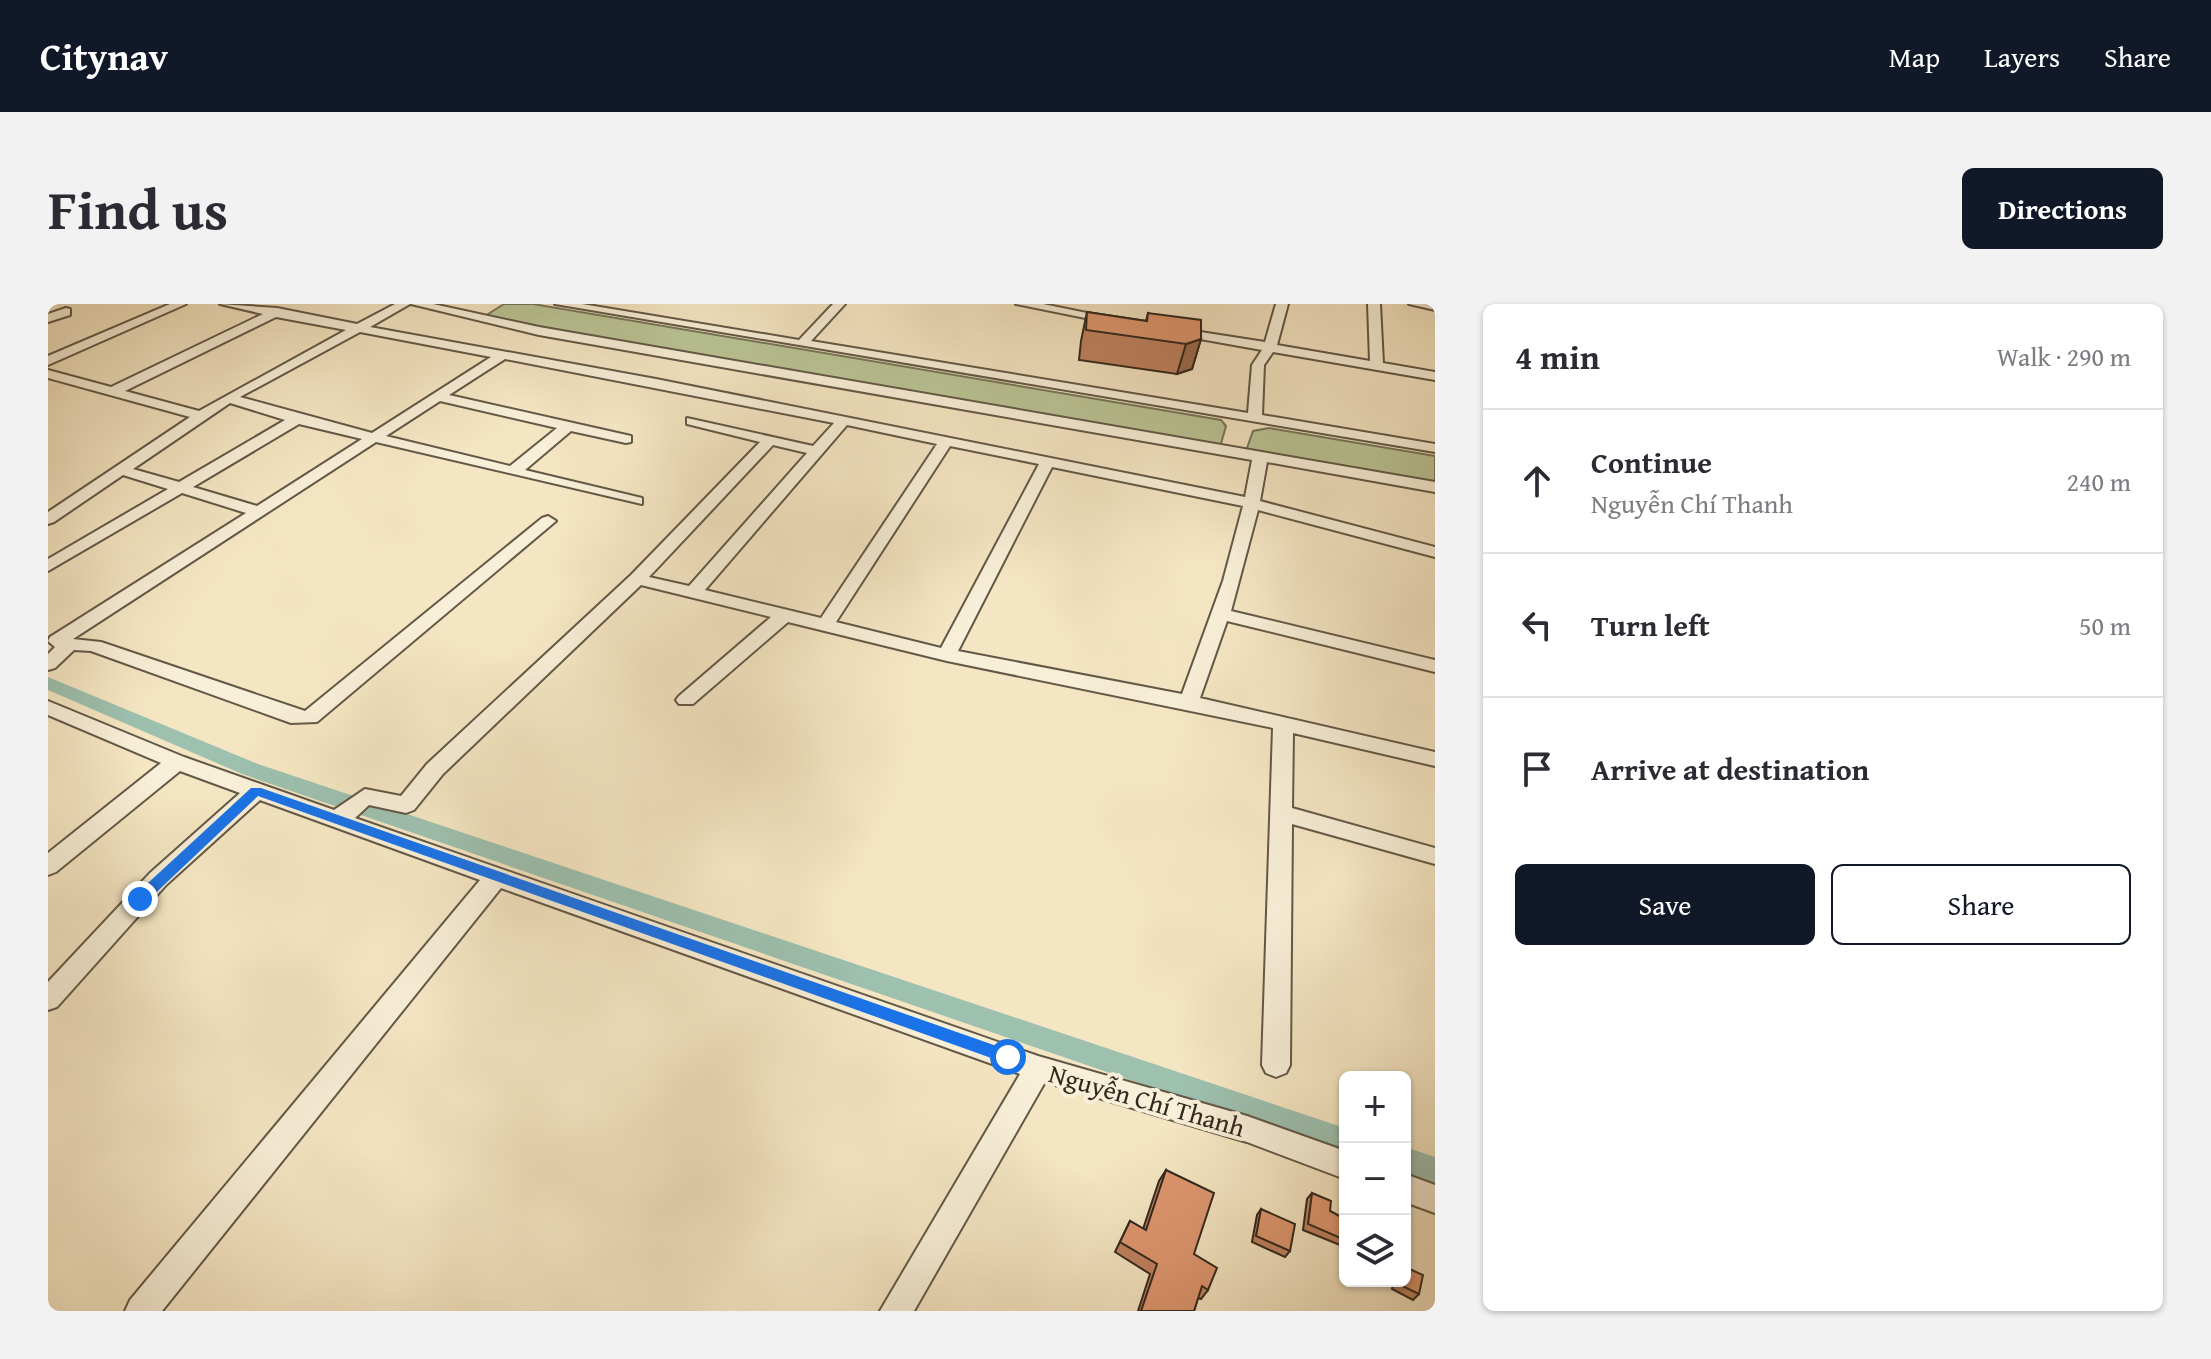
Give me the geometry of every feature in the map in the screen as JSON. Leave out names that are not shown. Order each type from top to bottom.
[{"type":"street","points":[[48,361],[180,304]]},
{"type":"street","points":[[226,304],[359,327],[520,345],[1236,452],[1435,487]]},
{"type":"street","points":[[48,519],[125,471],[228,398],[404,304]]},
{"type":"street","points":[[417,304],[520,345],[842,422],[1254,504],[1435,552]]},
{"type":"street","points":[[561,304],[1435,448]]},
{"type":"street","points":[[802,344],[839,304]]},
{"type":"street","points":[[1022,304],[1132,323]]},
{"type":"street","points":[[1236,452],[1253,418],[1258,365],[1270,347],[1282,304]]},
{"type":"street","points":[[1374,304],[1377,365]]},
{"type":"street","points":[[1415,304],[1435,306]]},
{"type":"street","points":[[48,318],[66,312]]},
{"type":"street","points":[[114,391],[277,312]]},
{"type":"street","points":[[1163,329],[1435,376]]},
{"type":"street","points":[[48,664],[58,639],[434,396],[520,345]]},
{"type":"street","points":[[48,374],[201,416]]},
{"type":"street","points":[[434,396],[626,439]]},
{"type":"street","points":[[228,398],[297,419],[636,501]]},
{"type":"street","points":[[48,566],[297,419]]},
{"type":"street","points":[[692,421],[815,451]]},
{"type":"street","points":[[692,594],[842,422]]},
{"type":"street","points":[[515,470],[568,426]]},
{"type":"street","points":[[348,811],[365,797],[406,805],[435,769],[637,579],[729,478],[769,441]]},
{"type":"street","points":[[824,627],[945,442]]},
{"type":"street","points":[[1189,702],[1221,614],[1254,504],[1260,457]]},
{"type":"street","points":[[947,655],[1047,463]]},
{"type":"street","points":[[125,471],[257,511]]},
{"type":"street","points":[[58,639],[94,646],[298,718],[310,717],[548,521]]},
{"type":"street","points":[[637,579],[947,655],[1189,702],[1435,759]]},
{"type":"street","points":[[1221,614],[1435,666]]},
{"type":"street","points":[[686,700],[784,616]]},
{"type":"street","name":"Nguyễn Chí Thanh","points":[[48,707],[177,762],[256,791],[348,811],[496,877],[1038,1068],[1247,1129],[1339,1163]]},
{"type":"street","points":[[1276,1065],[1284,814],[1283,725]]},
{"type":"street","points":[[48,866],[177,762]]},
{"type":"street","points":[[48,999],[158,879],[256,791]]},
{"type":"street","points":[[1284,814],[1435,856]]},
{"type":"street","points":[[141,1311],[496,877]]},
{"type":"street","points":[[896,1311],[1038,1068]]},
{"type":"street","points":[[1411,1190],[1435,1199]]},
{"type":"green space","points":[[504,304],[533,304],[1221,420],[1226,426],[1220,447],[547,331],[485,316]]},
{"type":"green space","points":[[1269,428],[1435,456],[1435,485],[1256,454],[1247,448],[1253,431]]},
{"type":"building","points":[[1087,312],[1147,321],[1148,313],[1201,320],[1201,339],[1186,344],[1086,330]]},
{"type":"building","points":[[1166,1170],[1214,1193],[1194,1254],[1217,1268],[1208,1290],[1202,1286],[1194,1311],[1141,1311],[1157,1264],[1120,1242],[1130,1221],[1146,1230]]},
{"type":"building","points":[[1312,1193],[1331,1201],[1330,1211],[1339,1216],[1339,1237],[1308,1224]]},
{"type":"building","points":[[1261,1209],[1295,1224],[1290,1251],[1256,1236]]},
{"type":"building","points":[[1411,1270],[1423,1275],[1419,1294],[1404,1287],[1411,1287]]},
{"type":"waterway","points":[[48,683],[250,769],[1339,1139]]},
{"type":"waterway","points":[[1411,1163],[1435,1171]]},
{"type":"route","points":[[140,899],[256,791],[1008,1057]]}]
